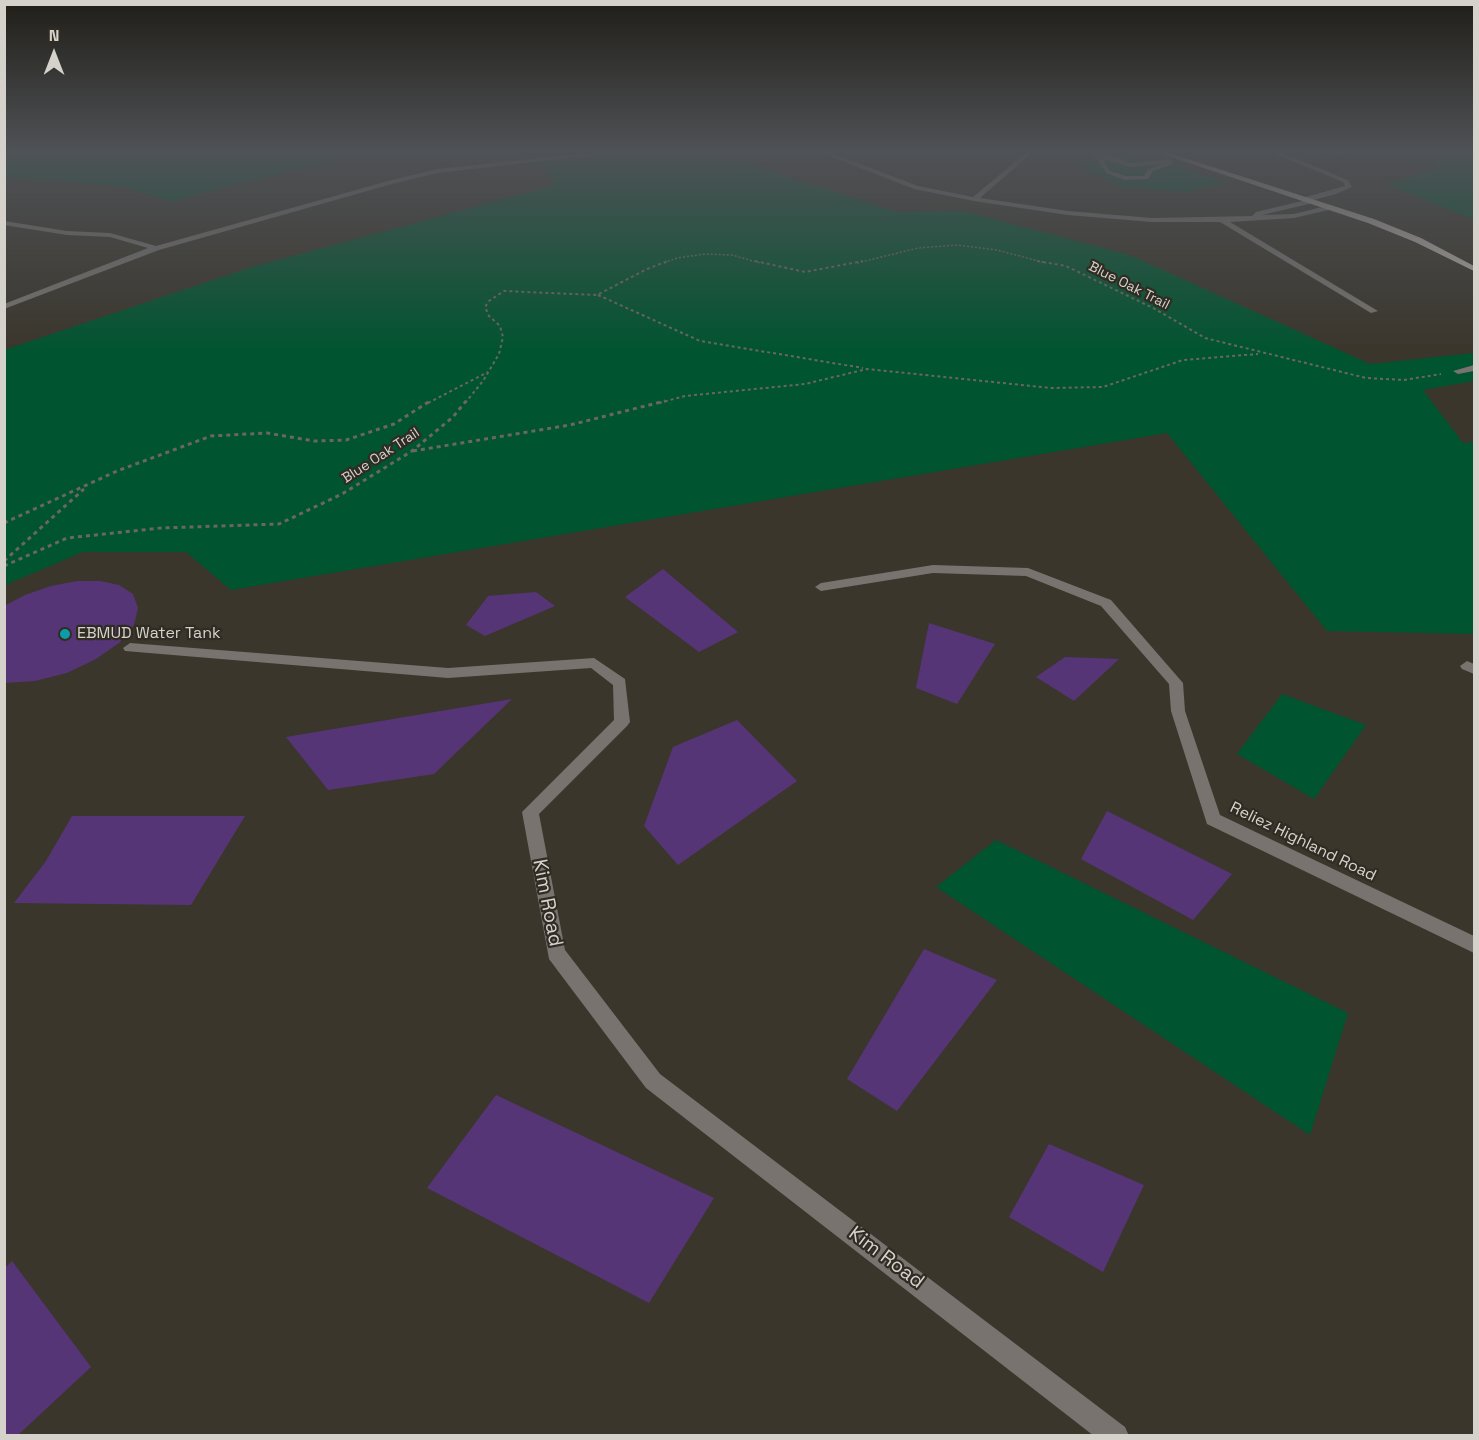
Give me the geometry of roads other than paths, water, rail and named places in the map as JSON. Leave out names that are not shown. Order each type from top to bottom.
[{"type":"main road","points":[[1360,218],[1418,240],[1474,268]]},
{"type":"street","points":[[4,307],[156,248],[262,218]]},
{"type":"street","points":[[1130,218],[1152,220],[1251,218]]},
{"type":"street","points":[[1222,220],[1374,311]]},
{"type":"street","points":[[4,223],[67,233],[110,235],[156,248]]},
{"type":"street","points":[[1458,371],[1474,368]]},
{"type":"street","name":"Reliez Highland Road","points":[[821,587],[933,569],[1028,572],[1106,603],[1176,683],[1178,711],[1213,819],[1474,945]]},
{"type":"street","name":"Kim Road","points":[[130,648],[448,673],[594,663],[620,684],[622,722],[530,812],[556,953],[653,1081],[1116,1436]]},
{"type":"place","name":"EBMUD Water Tank","points":[[65,634]]}]
